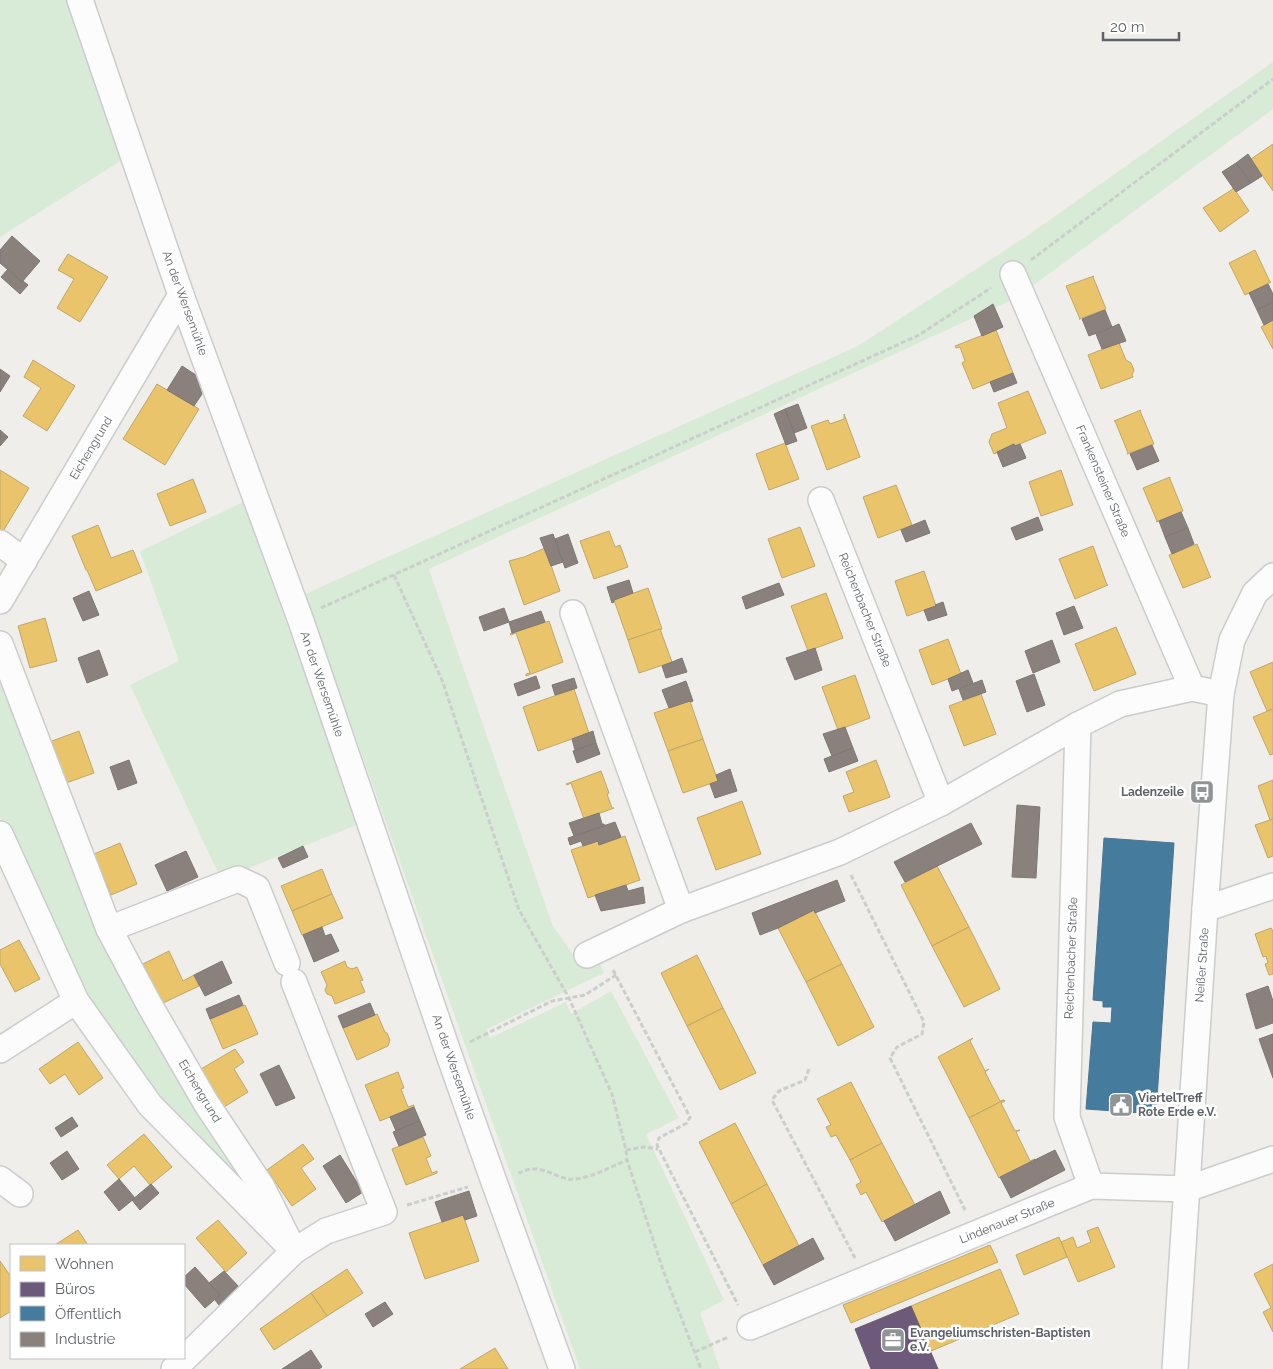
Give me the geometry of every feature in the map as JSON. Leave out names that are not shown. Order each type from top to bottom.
[{"type":"street","name":"An der Wersemühle","points":[[80,0],[181,296],[301,621],[448,1052],[562,1369]]},
{"type":"street","name":"Frankensteiner Straße","points":[[1013,274],[1192,688]]},
{"type":"street","name":"Eichengrund","points":[[0,601],[181,296]]},
{"type":"street","name":"Reichenbacher Straße","points":[[821,500],[941,803]]},
{"type":"street","points":[[0,544],[24,561]]},
{"type":"street","name":"Neißer Straße","points":[[1175,1369],[1221,694],[1232,640],[1254,593],[1273,576]]},
{"type":"street","points":[[573,612],[681,910]]},
{"type":"street","name":"Eichengrund","points":[[0,644],[109,929],[150,1006],[206,1103],[262,1187],[294,1251]]},
{"type":"street","points":[[595,952],[681,910],[840,852],[941,803],[1078,725],[1120,704],[1192,688],[1221,694]]},
{"type":"street","name":"Reichenbacher Straße","points":[[1078,725],[1066,1116],[1091,1186]]},
{"type":"street","points":[[0,834],[76,1001],[150,1105],[294,1251]]},
{"type":"street","points":[[109,929],[238,879],[257,888],[384,1212],[326,1231],[294,1251],[185,1358]]},
{"type":"street","points":[[1206,909],[1273,886]]},
{"type":"street","points":[[0,1050],[76,1001]]},
{"type":"street","name":"Lindenauer Straße","points":[[750,1327],[1091,1186],[1187,1188],[1273,1159]]},
{"type":"street","points":[[0,1180],[20,1194]]},
{"type":"street","points":[[174,1369],[184,1359]]},
{"type":"path","points":[[301,621],[318,610],[919,335],[1013,274],[1273,79]]},
{"type":"path","points":[[394,575],[442,680],[518,910],[569,998],[612,1094],[627,1160],[663,1270],[702,1369]]},
{"type":"path","points":[[840,852],[924,1022],[922,1034],[897,1046],[890,1058],[976,1233]]},
{"type":"path","points":[[595,952],[616,976],[690,1117],[687,1123],[659,1138],[658,1149],[750,1327],[695,1352]]},
{"type":"path","points":[[448,1052],[552,1001],[584,995],[616,976]]},
{"type":"path","points":[[809,1069],[805,1080],[779,1091],[772,1100],[865,1279]]},
{"type":"path","points":[[626,1150],[644,1147],[658,1149]]},
{"type":"path","points":[[384,1212],[533,1169],[558,1177],[574,1179],[594,1174],[627,1160]]},
{"type":"green space","points":[[0,0],[67,0],[122,160],[0,237]]},
{"type":"green space","points":[[1273,62],[1273,109],[1016,298],[429,569],[552,924],[582,968],[600,963],[604,973],[487,1029],[490,1038],[566,1002],[571,1014],[611,991],[679,1118],[646,1134],[724,1300],[700,1313],[720,1369],[580,1369],[305,594],[858,346],[1027,236]]},
{"type":"green space","points":[[243,502],[359,824],[221,879],[130,685],[179,661],[140,551]]},
{"type":"green space","points":[[0,661],[57,809],[258,1202],[148,1088],[75,976],[45,919],[0,817]]},
{"type":"building: Wohnen","points":[[1273,144],[1273,191],[1251,159]]},
{"type":"building: Wohnen","points":[[1233,187],[1249,211],[1220,232],[1203,208],[1233,189]]},
{"type":"building: Wohnen","points":[[1255,250],[1271,282],[1245,295],[1229,263]]},
{"type":"building: Wohnen","points":[[68,254],[108,277],[80,322],[57,308],[74,279],[58,270]]},
{"type":"building: Wohnen","points":[[1094,276],[1106,309],[1080,319],[1066,286]]},
{"type":"building: Wohnen","points":[[1273,320],[1273,349],[1261,327]]},
{"type":"building: Wohnen","points":[[996,330],[1013,373],[973,389],[962,363],[965,361],[960,347],[956,348],[955,346]]},
{"type":"building: Wohnen","points":[[1119,343],[1126,360],[1131,363],[1134,370],[1133,377],[1101,389],[1088,355]]},
{"type":"building: Wohnen","points":[[33,360],[75,386],[47,431],[23,416],[41,388],[24,377]]},
{"type":"building: Wohnen","points":[[157,384],[199,409],[165,465],[123,439]]},
{"type":"building: Wohnen","points":[[1028,391],[1046,433],[1015,446],[1014,444],[994,454],[989,442],[992,434],[1007,428],[998,403]]},
{"type":"building: Wohnen","points":[[1141,410],[1154,444],[1127,454],[1114,421]]},
{"type":"building: Wohnen","points":[[844,414],[860,457],[827,470],[811,426],[828,420],[830,424],[844,419]]},
{"type":"building: Wohnen","points":[[785,443],[799,479],[769,490],[756,454]]},
{"type":"building: Wohnen","points":[[0,470],[29,488],[2,533],[0,532]]},
{"type":"building: Wohnen","points":[[1061,470],[1073,505],[1041,516],[1029,482]]},
{"type":"building: Wohnen","points":[[1170,477],[1183,511],[1156,522],[1143,488]]},
{"type":"building: Wohnen","points":[[193,479],[206,512],[170,526],[157,494]]},
{"type":"building: Wohnen","points":[[896,485],[912,525],[878,538],[863,497]]},
{"type":"building: Wohnen","points":[[98,525],[111,558],[133,550],[142,572],[96,591],[72,536]]},
{"type":"building: Wohnen","points":[[800,527],[815,566],[782,578],[768,539]]},
{"type":"building: Wohnen","points":[[609,531],[615,547],[620,545],[628,567],[594,579],[580,541]]},
{"type":"building: Wohnen","points":[[1197,544],[1211,577],[1183,588],[1169,555]]},
{"type":"building: Wohnen","points":[[1093,546],[1108,585],[1075,599],[1059,559]]},
{"type":"building: Wohnen","points":[[545,548],[560,591],[524,605],[509,561]]},
{"type":"building: Wohnen","points":[[924,571],[936,606],[907,616],[895,581]]},
{"type":"building: Wohnen","points":[[648,588],[662,629],[628,640],[614,600]]},
{"type":"building: Wohnen","points":[[826,593],[843,638],[808,651],[791,606]]},
{"type":"building: Wohnen","points":[[45,618],[57,661],[30,668],[18,626]]},
{"type":"building: Wohnen","points":[[549,621],[563,662],[526,676],[526,674],[530,673],[516,633],[510,634]]},
{"type":"building: Wohnen","points":[[1116,627],[1136,674],[1094,691],[1075,644]]},
{"type":"building: Wohnen","points":[[660,629],[672,662],[639,673],[628,640]]},
{"type":"building: Wohnen","points":[[948,639],[961,674],[932,685],[919,650]]},
{"type":"building: Wohnen","points":[[1273,662],[1273,709],[1267,711],[1250,672]]},
{"type":"building: Wohnen","points":[[855,675],[870,718],[838,730],[822,687]]},
{"type":"building: Wohnen","points":[[574,689],[589,733],[538,751],[523,707]]},
{"type":"building: Wohnen","points":[[981,694],[996,734],[964,746],[949,706]]},
{"type":"building: Wohnen","points":[[690,701],[703,739],[668,751],[654,713]]},
{"type":"building: Wohnen","points":[[1273,709],[1273,754],[1270,755],[1253,717]]},
{"type":"building: Wohnen","points":[[79,731],[94,773],[66,783],[52,741]]},
{"type":"building: Wohnen","points":[[703,739],[718,781],[683,793],[668,751]]},
{"type":"building: Wohnen","points":[[876,760],[890,797],[849,812],[843,796],[854,792],[846,772]]},
{"type":"building: Wohnen","points":[[601,771],[609,793],[607,794],[612,808],[614,808],[584,819],[571,783],[566,784]]},
{"type":"building: Wohnen","points":[[1273,780],[1273,819],[1270,820],[1258,786]]},
{"type":"building: Wohnen","points":[[742,801],[761,854],[716,870],[697,818]]},
{"type":"building: Wohnen","points":[[1273,819],[1273,856],[1268,858],[1255,825]]},
{"type":"building: Wohnen","points":[[625,836],[640,880],[588,898],[571,850],[598,841],[599,845]]},
{"type":"building: Wohnen","points":[[120,843],[137,884],[111,895],[94,854]]},
{"type":"building: Wohnen","points":[[937,866],[969,927],[932,946],[901,885]]},
{"type":"building: Wohnen","points":[[322,869],[332,894],[292,911],[281,886]]},
{"type":"building: Wohnen","points":[[332,894],[343,918],[302,935],[292,911]]},
{"type":"building: Wohnen","points":[[814,910],[842,964],[806,982],[778,928]]},
{"type":"building: Wohnen","points":[[969,927],[1000,989],[964,1007],[932,946]]},
{"type":"building: Wohnen","points":[[1271,928],[1273,931],[1273,974],[1269,975],[1265,964],[1268,963],[1266,956],[1263,957],[1255,934]]},
{"type":"building: Wohnen","points":[[19,940],[40,979],[15,992],[0,964],[0,950]]},
{"type":"building: Wohnen","points":[[169,951],[183,981],[194,975],[199,986],[163,1003],[143,964]]},
{"type":"building: Wohnen","points":[[697,955],[723,1008],[687,1026],[661,973]]},
{"type":"building: Wohnen","points":[[345,961],[347,967],[352,969],[357,967],[363,980],[360,981],[365,992],[335,1004],[332,996],[327,994],[325,990],[327,985],[321,972]]},
{"type":"building: Wohnen","points":[[842,964],[874,1027],[838,1046],[806,982]]},
{"type":"building: Wohnen","points":[[245,1005],[258,1034],[223,1049],[210,1019]]},
{"type":"building: Wohnen","points":[[723,1008],[756,1073],[720,1090],[687,1026]]},
{"type":"building: Wohnen","points":[[377,1014],[390,1040],[388,1046],[357,1060],[343,1028]]},
{"type":"building: Wohnen","points":[[973,1038],[970,1041],[985,1071],[989,1069],[985,1072],[1000,1101],[1004,1100],[969,1118],[938,1057]]},
{"type":"building: Wohnen","points":[[78,1042],[103,1078],[79,1095],[65,1074],[50,1084],[39,1069]]},
{"type":"building: Wohnen","points":[[235,1049],[244,1062],[234,1069],[248,1092],[224,1107],[201,1069]]},
{"type":"building: Wohnen","points":[[398,1072],[404,1088],[401,1089],[408,1107],[414,1105],[414,1107],[380,1121],[365,1085]]},
{"type":"building: Wohnen","points":[[851,1082],[882,1143],[850,1160],[836,1135],[831,1137],[826,1127],[831,1125],[817,1099]]},
{"type":"building: Wohnen","points":[[1004,1100],[1001,1103],[1015,1131],[1020,1130],[1016,1132],[1030,1161],[1035,1159],[999,1178],[969,1118]]},
{"type":"building: Wohnen","points":[[735,1123],[767,1184],[731,1204],[699,1142]]},
{"type":"building: Wohnen","points":[[144,1134],[172,1167],[150,1185],[134,1166],[119,1179],[107,1165]]},
{"type":"building: Wohnen","points":[[423,1137],[431,1156],[426,1158],[432,1173],[437,1171],[437,1173],[406,1185],[392,1149]]},
{"type":"building: Wohnen","points":[[882,1143],[915,1205],[882,1222],[866,1192],[861,1195],[856,1185],[861,1182],[850,1160]]},
{"type":"building: Wohnen","points":[[303,1144],[314,1159],[301,1168],[316,1189],[292,1206],[267,1170]]},
{"type":"building: Wohnen","points":[[767,1184],[799,1246],[763,1265],[731,1204]]},
{"type":"building: Wohnen","points":[[463,1215],[479,1261],[425,1279],[409,1233]]},
{"type":"building: Wohnen","points":[[218,1220],[247,1253],[226,1272],[196,1238]]},
{"type":"building: Wohnen","points":[[1098,1227],[1115,1267],[1078,1282],[1061,1242],[1073,1237],[1077,1248],[1091,1242],[1087,1231]]},
{"type":"building: Wohnen","points":[[78,1230],[87,1244],[57,1244]]},
{"type":"building: Wohnen","points":[[1059,1237],[1067,1257],[1024,1275],[1016,1255]]},
{"type":"building: Wohnen","points":[[990,1245],[998,1262],[851,1323],[843,1305]]},
{"type":"building: Wohnen","points":[[0,1261],[10,1276],[10,1312],[0,1318]]},
{"type":"building: Wohnen","points":[[1273,1264],[1273,1332],[1263,1312],[1271,1308],[1254,1274]]},
{"type":"building: Wohnen","points":[[347,1269],[363,1293],[327,1316],[311,1293]]},
{"type":"building: Wohnen","points":[[1000,1269],[1019,1314],[931,1351],[911,1306]]},
{"type":"building: Wohnen","points":[[311,1293],[327,1316],[274,1350],[260,1329]]},
{"type":"building: Wohnen","points":[[495,1348],[508,1369],[460,1369]]},
{"type":"building: Büros","name":"Evangeliumschristen-Baptisten e.V.","points":[[911,1306],[938,1369],[871,1369],[855,1329]]},
{"type":"building: Öffentlich","points":[[1104,838],[1174,843],[1156,1114],[1086,1109],[1093,1022],[1111,1023],[1112,1007],[1103,1007],[1103,1001],[1093,1000]]},
{"type":"building: Industrie","points":[[1248,154],[1262,176],[1251,183],[1236,163]]},
{"type":"building: Industrie","points":[[1236,163],[1251,183],[1236,192],[1222,172]]},
{"type":"building: Industrie","points":[[12,236],[40,261],[22,282],[0,263],[0,250]]},
{"type":"building: Industrie","points":[[8,269],[28,285],[20,294],[1,277]]},
{"type":"building: Industrie","points":[[1268,284],[1273,294],[1273,302],[1257,310],[1249,293]]},
{"type":"building: Industrie","points":[[1273,302],[1273,320],[1264,325],[1257,310]]},
{"type":"building: Industrie","points":[[993,304],[1003,327],[982,336],[974,316]]},
{"type":"building: Industrie","points":[[1105,310],[1112,327],[1089,336],[1082,319]]},
{"type":"building: Industrie","points":[[1119,324],[1126,341],[1102,349],[1096,334]]},
{"type":"building: Industrie","points":[[182,366],[196,375],[202,394],[194,406],[167,390]]},
{"type":"building: Industrie","points":[[0,369],[10,376],[0,392]]},
{"type":"building: Industrie","points":[[1013,373],[1017,383],[994,392],[990,382]]},
{"type":"building: Industrie","points":[[798,404],[807,428],[794,433],[785,409]]},
{"type":"building: Industrie","points":[[785,409],[797,441],[786,445],[774,414]]},
{"type":"building: Industrie","points":[[0,430],[8,437],[0,446]]},
{"type":"building: Industrie","points":[[1014,444],[1015,446],[1020,444],[1026,458],[1003,467],[997,452]]},
{"type":"building: Industrie","points":[[1152,445],[1159,461],[1137,470],[1130,454]]},
{"type":"building: Industrie","points":[[1181,512],[1188,528],[1165,537],[1159,521]]},
{"type":"building: Industrie","points":[[1038,517],[1043,530],[1016,540],[1011,528]]},
{"type":"building: Industrie","points":[[925,520],[930,533],[906,542],[901,530]]},
{"type":"building: Industrie","points":[[1188,528],[1194,544],[1172,554],[1165,537]]},
{"type":"building: Industrie","points":[[553,534],[563,562],[551,566],[540,538]]},
{"type":"building: Industrie","points":[[568,534],[578,563],[565,568],[555,539]]},
{"type":"building: Industrie","points":[[629,580],[633,593],[614,600],[612,603],[607,587]]},
{"type":"building: Industrie","points":[[779,583],[784,595],[746,609],[742,597]]},
{"type":"building: Industrie","points":[[89,591],[99,615],[83,621],[73,598]]},
{"type":"building: Industrie","points":[[943,602],[947,615],[928,621],[924,610]]},
{"type":"building: Industrie","points":[[1074,606],[1083,628],[1064,635],[1056,613]]},
{"type":"building: Industrie","points":[[504,608],[509,622],[484,631],[479,617]]},
{"type":"building: Industrie","points":[[541,611],[545,622],[512,633],[509,622]]},
{"type":"building: Industrie","points":[[1052,640],[1060,662],[1033,673],[1025,651]]},
{"type":"building: Industrie","points":[[815,648],[822,670],[795,680],[786,658]]},
{"type":"building: Industrie","points":[[99,650],[108,675],[87,683],[78,658]]},
{"type":"building: Industrie","points":[[682,658],[687,672],[666,678],[662,666]]},
{"type":"building: Industrie","points":[[968,670],[973,683],[952,691],[948,679]]},
{"type":"building: Industrie","points":[[1034,674],[1045,705],[1027,712],[1016,681]]},
{"type":"building: Industrie","points":[[536,676],[540,688],[518,696],[514,684]]},
{"type":"building: Industrie","points":[[574,678],[577,688],[555,695],[552,685]]},
{"type":"building: Industrie","points":[[982,680],[986,692],[963,700],[959,689]]},
{"type":"building: Industrie","points":[[686,681],[693,701],[669,708],[662,690]]},
{"type":"building: Industrie","points":[[845,727],[853,748],[832,756],[823,734]]},
{"type":"building: Industrie","points":[[593,731],[596,743],[575,750],[572,739]]},
{"type":"building: Industrie","points":[[596,743],[600,754],[577,763],[573,751]]},
{"type":"building: Industrie","points":[[853,748],[858,761],[829,772],[824,759]]},
{"type":"building: Industrie","points":[[129,760],[137,783],[118,790],[110,767]]},
{"type":"building: Industrie","points":[[730,769],[737,791],[715,798],[710,784],[718,781],[716,775]]},
{"type":"building: Industrie","points":[[1017,805],[1040,807],[1036,878],[1012,877]]},
{"type":"building: Industrie","points":[[599,813],[602,824],[605,826],[574,836],[569,823]]},
{"type":"building: Industrie","points":[[615,822],[621,837],[599,845],[598,841],[583,846],[581,841],[570,845],[568,838]]},
{"type":"building: Industrie","points":[[971,823],[982,844],[905,882],[894,862]]},
{"type":"building: Industrie","points":[[303,846],[308,857],[283,868],[278,858]]},
{"type":"building: Industrie","points":[[186,851],[198,877],[167,891],[155,865]]},
{"type":"building: Industrie","points":[[837,880],[845,901],[815,913],[814,910],[760,935],[752,913]]},
{"type":"building: Industrie","points":[[626,885],[628,891],[643,887],[645,903],[601,911],[595,895]]},
{"type":"building: Industrie","points":[[322,927],[325,936],[331,934],[339,951],[314,962],[303,935]]},
{"type":"building: Industrie","points":[[222,961],[232,983],[205,996],[194,975]]},
{"type":"building: Industrie","points":[[1268,986],[1273,1001],[1273,1023],[1256,1029],[1246,994]]},
{"type":"building: Industrie","points":[[239,995],[243,1005],[210,1019],[206,1009]]},
{"type":"building: Industrie","points":[[370,1003],[375,1015],[343,1028],[338,1016]]},
{"type":"building: Industrie","points":[[1273,1034],[1273,1078],[1259,1039]]},
{"type":"building: Industrie","points":[[279,1065],[295,1098],[276,1106],[260,1074]]},
{"type":"building: Industrie","points":[[414,1107],[420,1121],[396,1131],[390,1117]]},
{"type":"building: Industrie","points":[[72,1117],[78,1126],[61,1137],[55,1128]]},
{"type":"building: Industrie","points":[[420,1121],[426,1135],[399,1146],[393,1132]]},
{"type":"building: Industrie","points":[[1055,1150],[1065,1170],[1011,1198],[1000,1177]]},
{"type":"building: Industrie","points":[[67,1151],[79,1169],[62,1180],[50,1163]]},
{"type":"building: Industrie","points":[[340,1155],[363,1192],[346,1203],[323,1166]]},
{"type":"building: Industrie","points":[[119,1179],[135,1198],[119,1211],[104,1192]]},
{"type":"building: Industrie","points":[[151,1184],[159,1193],[140,1210],[132,1200]]},
{"type":"building: Industrie","points":[[469,1191],[477,1216],[465,1220],[463,1215],[442,1222],[435,1202]]},
{"type":"building: Industrie","points":[[940,1191],[950,1213],[895,1241],[884,1221]]},
{"type":"building: Industrie","points":[[813,1238],[824,1259],[774,1285],[763,1265]]},
{"type":"building: Industrie","points":[[195,1267],[220,1295],[205,1308],[185,1285],[185,1276]]},
{"type":"building: Industrie","points":[[224,1271],[240,1288],[219,1305],[215,1300],[220,1295],[209,1283]]},
{"type":"building: Industrie","points":[[385,1302],[393,1314],[373,1327],[365,1314]]},
{"type":"building: Industrie","points":[[311,1350],[322,1367],[319,1369],[282,1369]]},
{"type":"place","name":"Ladenzeile","points":[[1202,792]]},
{"type":"place","name":"ViertelTreff Rote Erde e.V.","points":[[1121,1105]]},
{"type":"place","name":"Evangeliumschristen-Baptisten e.V.","points":[[893,1340]]}]
